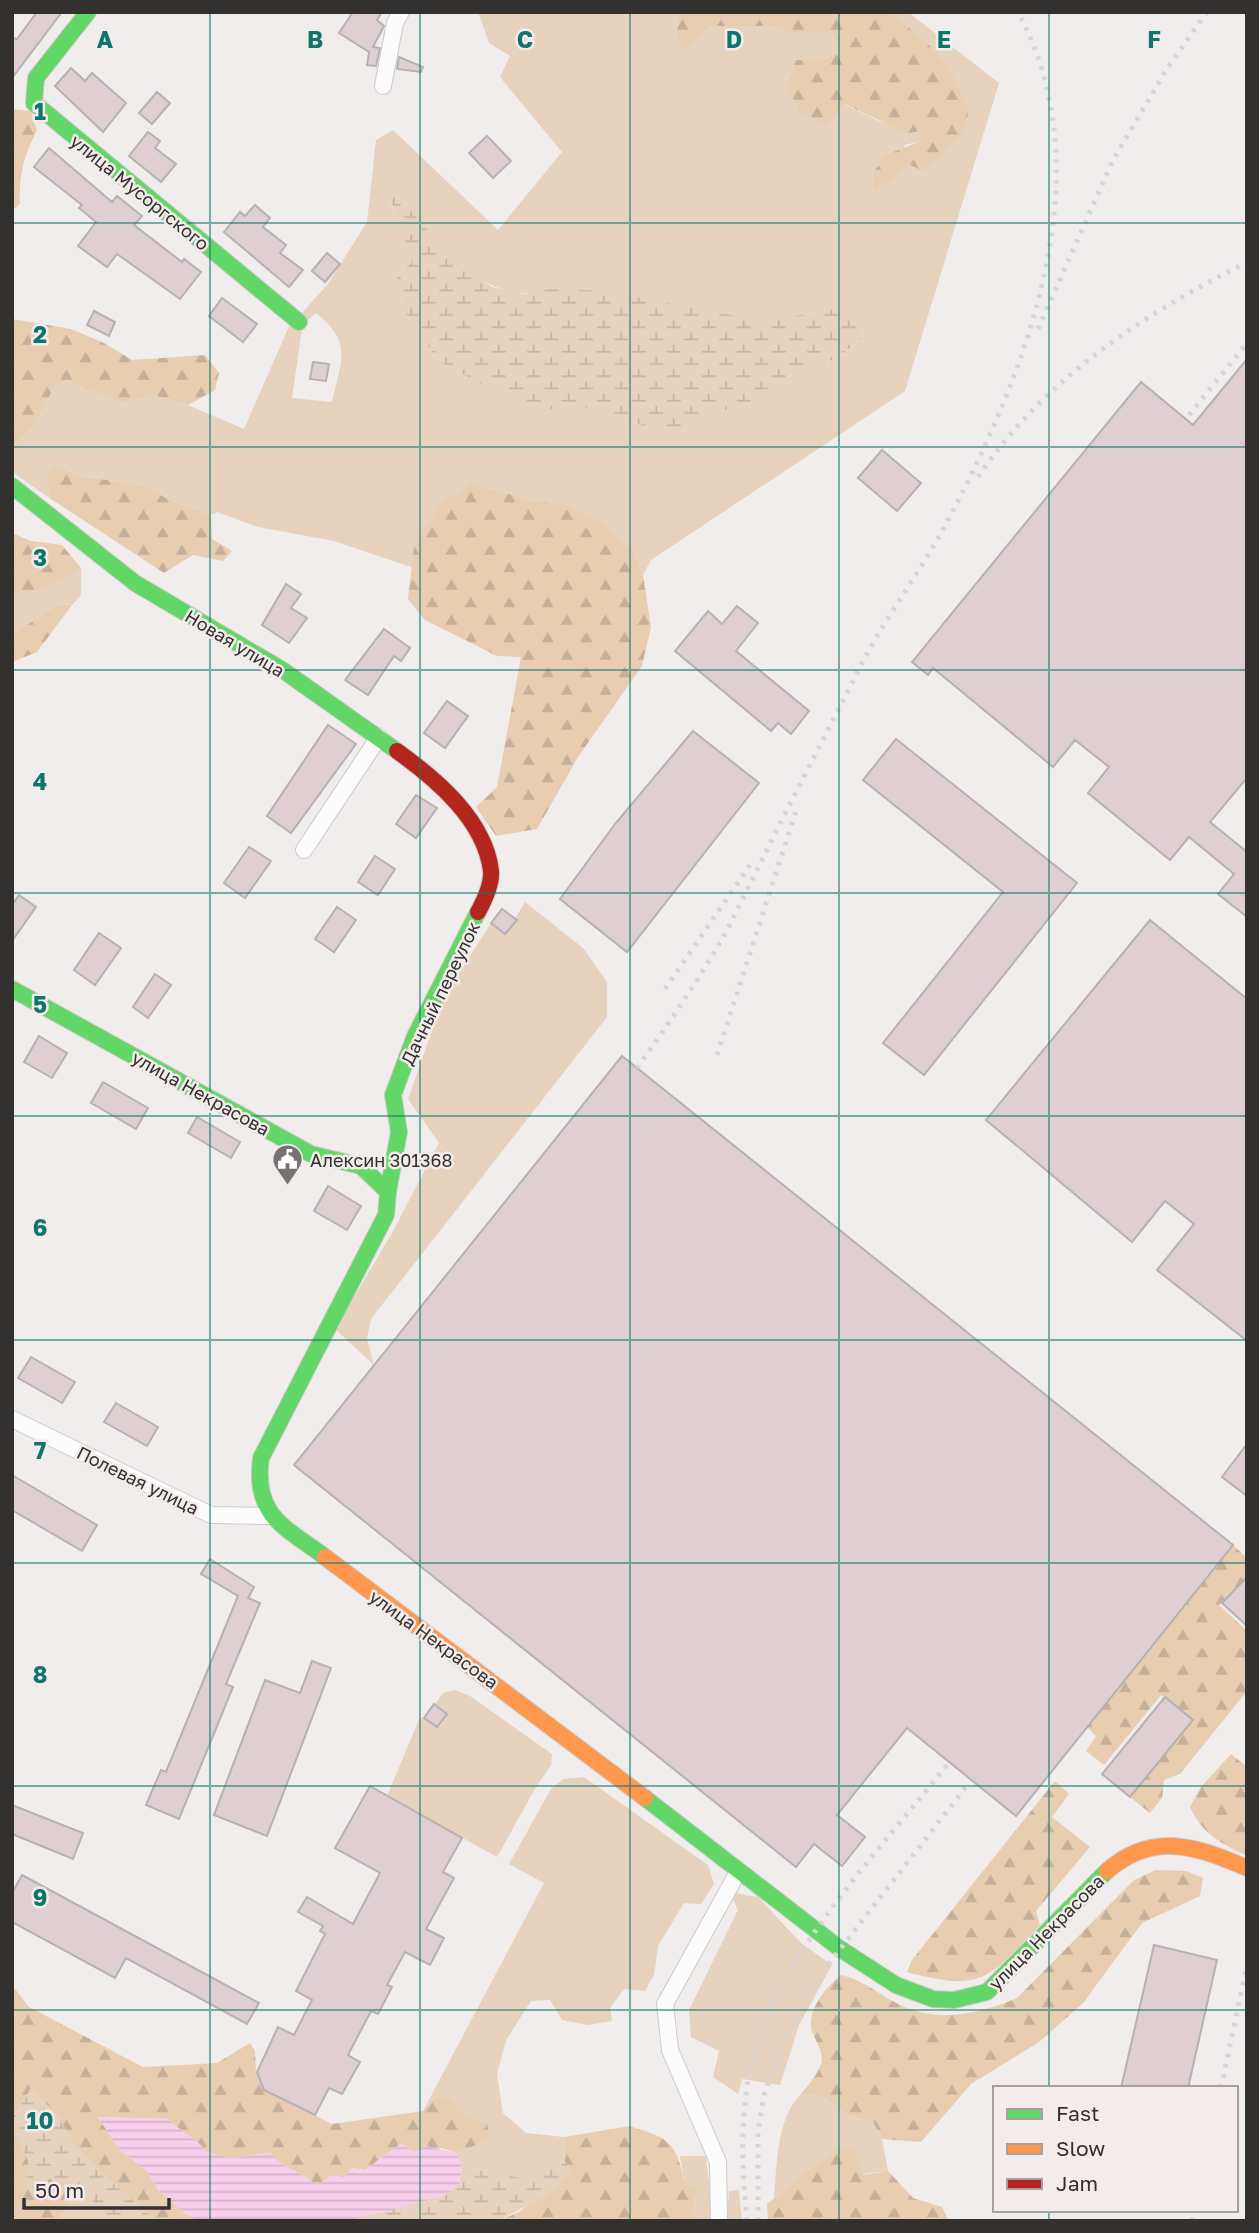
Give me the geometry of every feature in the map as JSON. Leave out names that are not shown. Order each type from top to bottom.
[{"type":"main road","name":"улица Мусоргского","points":[[89,12],[36,78],[34,103],[299,322]]},
{"type":"main road","name":"Новая улица","points":[[12,486],[135,583],[284,671],[379,737],[423,770],[456,803]]},
{"type":"main road","name":"Дачный переулок","points":[[388,1192],[398,1132],[393,1095],[415,1036],[475,924],[491,873],[484,844],[456,803]]},
{"type":"main road","name":"улица Некрасова","points":[[12,989],[312,1154],[361,1166],[388,1192]]},
{"type":"main road","points":[[270,1516],[260,1492],[257,1469],[263,1449],[386,1215],[388,1192]]},
{"type":"main road","name":"улица Некрасова","points":[[270,1516],[583,1749],[738,1872],[874,1972],[932,1999],[962,2000],[988,1992],[1116,1863],[1146,1846],[1184,1848],[1247,1868]]},
{"type":"street","points":[[383,86],[395,23],[401,12]]},
{"type":"street","points":[[303,850],[379,737]]},
{"type":"street","name":"Полевая улица","points":[[12,1419],[211,1515],[270,1516]]},
{"type":"street","points":[[719,2221],[718,2162],[670,2050],[666,2004],[738,1872]]},
{"type":"green space","points":[[478,12],[679,12],[676,36],[684,49],[711,26],[766,26],[796,34],[830,32],[842,50],[823,60],[796,60],[786,83],[798,110],[843,104],[879,121],[921,131],[922,141],[904,145],[910,165],[923,171],[933,49],[890,12],[908,12],[999,83],[905,391],[651,560],[643,575],[634,554],[565,504],[529,500],[473,483],[414,547],[414,568],[334,541],[258,527],[217,512],[211,515],[166,498],[145,486],[75,475],[64,467],[47,481],[51,499],[12,472],[12,448],[36,424],[54,387],[67,381],[122,403],[153,395],[188,405],[244,429],[291,322],[302,329],[292,398],[332,402],[341,363],[340,343],[328,323],[316,313],[302,325],[299,316],[328,284],[367,222],[376,140],[393,130],[498,230],[562,152],[500,77],[510,56],[489,43]],"holes":[[[389,196],[398,196],[423,228],[452,258],[485,282],[503,289],[527,293],[555,288],[762,321],[841,308],[850,322],[865,324],[861,339],[841,355],[756,401],[712,414],[676,436],[574,404],[536,411],[439,362],[403,310],[396,275],[412,262]]]},
{"type":"green space","points":[[679,12],[890,12],[933,49],[950,70],[968,112],[963,130],[952,146],[923,171],[910,165],[875,190],[873,173],[886,155],[921,141],[921,131],[907,133],[844,104],[827,126],[798,110],[786,84],[796,60],[823,60],[842,50],[830,32],[796,34],[766,26],[711,26],[684,50],[676,36]]},
{"type":"green space","points":[[12,109],[31,111],[37,131],[23,166],[20,204],[12,211]]},
{"type":"green space","points":[[389,195],[398,196],[456,262],[492,287],[525,294],[555,288],[611,292],[762,321],[841,308],[850,322],[865,323],[861,339],[841,355],[756,401],[712,414],[676,436],[574,404],[537,412],[439,362],[403,310],[396,275],[412,262]]},
{"type":"green space","points":[[12,319],[71,329],[104,343],[132,360],[205,355],[219,373],[215,390],[188,405],[153,395],[122,403],[67,381],[54,387],[36,424],[12,448]]},
{"type":"green space","points":[[52,467],[64,467],[75,475],[145,486],[166,498],[211,515],[212,539],[232,551],[223,561],[193,555],[164,573],[51,499],[47,481]]},
{"type":"green space","points":[[473,483],[529,500],[565,504],[604,523],[634,554],[643,575],[651,627],[642,666],[578,757],[537,829],[496,836],[476,807],[497,787],[521,657],[497,656],[425,620],[408,599],[414,547],[440,505]]},
{"type":"green space","points":[[12,533],[31,541],[62,545],[81,568],[49,587],[12,594]]},
{"type":"green space","points":[[81,568],[81,595],[72,605],[58,604],[12,635],[12,594],[49,587]]},
{"type":"green space","points":[[58,604],[72,605],[37,652],[12,662],[12,635]]},
{"type":"green space","points":[[525,902],[583,948],[607,982],[607,1017],[371,1319],[367,1339],[374,1365],[335,1329],[392,1233],[439,1143],[408,1099],[444,996],[491,923],[506,934]]},
{"type":"green space","points":[[1233,1545],[1247,1558],[1247,1577],[1219,1605],[1247,1631],[1247,1691],[1180,1774],[1164,1780],[1162,1798],[1150,1813],[1130,1797],[1193,1720],[1161,1695],[1104,1765],[1086,1751],[1096,1736],[1087,1727]]},
{"type":"green space","points":[[455,1690],[470,1696],[552,1754],[551,1765],[497,1857],[387,1796],[420,1717],[437,1727],[447,1714],[435,1704],[443,1693]]},
{"type":"green space","points":[[1231,1754],[1247,1767],[1247,1856],[1206,1831],[1190,1807],[1201,1787]]},
{"type":"green space","points":[[584,1777],[708,1865],[714,1884],[701,1904],[684,1903],[658,1946],[654,1975],[645,1991],[624,1989],[610,2008],[612,2021],[588,2025],[562,2020],[550,2000],[531,2001],[506,2040],[497,2074],[503,2113],[526,2133],[564,2137],[565,2162],[540,2168],[522,2178],[462,2167],[457,2153],[490,2139],[487,2123],[461,2113],[423,2111],[544,1883],[509,1864],[551,1789],[563,1779]]},
{"type":"green space","points":[[1055,1781],[1069,1794],[1052,1817],[1090,1847],[1036,1911],[1040,1925],[1008,1958],[983,1976],[953,1981],[907,1972],[912,1960]]},
{"type":"green space","points":[[1156,1870],[1186,1871],[1203,1878],[1200,1896],[1142,1923],[1083,2003],[1039,2042],[971,2084],[921,2142],[882,2139],[873,2122],[848,2115],[823,2097],[802,2093],[818,2072],[822,2059],[811,2027],[813,2012],[825,1991],[841,1975],[923,2013],[964,2014],[991,2007],[1017,1998],[1134,1880]]},
{"type":"green space","points":[[736,1893],[758,1897],[801,1943],[832,1965],[799,2025],[780,2085],[742,2079],[738,2094],[713,2077],[719,2051],[691,2037],[689,2010],[738,1910],[733,1899]]},
{"type":"green space","points":[[12,1985],[29,2007],[143,2067],[217,2063],[250,2043],[255,2051],[256,2072],[264,2090],[332,2124],[423,2111],[437,2098],[448,2099],[461,2113],[487,2123],[490,2139],[457,2153],[442,2148],[413,2152],[402,2143],[365,2170],[352,2168],[343,2178],[332,2175],[317,2186],[269,2153],[230,2158],[206,2152],[168,2119],[98,2117],[119,2149],[148,2172],[159,2191],[198,2221],[156,2221],[73,2144],[58,2116],[31,2089],[12,2118]]},
{"type":"green space","points":[[31,2089],[58,2116],[73,2144],[156,2221],[106,2221],[96,2204],[83,2192],[59,2181],[49,2179],[36,2194],[27,2188],[28,2160],[12,2128],[12,2118]]},
{"type":"green space","points":[[802,2093],[823,2097],[848,2115],[873,2122],[882,2139],[888,2171],[795,2182],[774,2198],[779,2142],[787,2115]]},
{"type":"green space","points":[[630,2126],[661,2138],[673,2149],[684,2181],[699,2188],[693,2205],[694,2218],[707,2218],[708,2221],[498,2221],[519,2212],[570,2171],[565,2162],[564,2137]]},
{"type":"green space","points":[[12,2127],[33,2164],[48,2176],[69,2183],[74,2196],[58,2221],[12,2221]]},
{"type":"green space","points":[[837,2148],[854,2149],[863,2175],[888,2171],[913,2198],[942,2207],[949,2221],[768,2221],[767,2204]]},
{"type":"green space","points":[[680,2156],[706,2156],[713,2221],[694,2218],[693,2205],[699,2188],[684,2181]]},
{"type":"green space","points":[[565,2162],[571,2171],[549,2194],[498,2221],[347,2221],[459,2184],[462,2167],[522,2178],[540,2168]]},
{"type":"green space","points":[[69,2183],[96,2201],[106,2221],[58,2221],[74,2196]]},
{"type":"green space","points":[[739,2190],[742,2221],[727,2221],[729,2191]]},
{"type":"shaded area","points":[[98,2117],[168,2119],[207,2152],[230,2158],[270,2153],[317,2185],[332,2175],[343,2178],[352,2168],[365,2170],[402,2143],[413,2152],[426,2146],[457,2153],[462,2167],[459,2184],[444,2196],[347,2221],[198,2221],[159,2191],[148,2172],[119,2149]]},
{"type":"building","points":[[37,12],[62,12],[12,78],[12,38],[17,39]]},
{"type":"building","points":[[353,12],[382,12],[377,20],[384,26],[373,47],[380,48],[376,66],[367,65],[369,52],[339,33]]},
{"type":"building","points":[[399,57],[423,67],[421,72],[397,69]]},
{"type":"building","points":[[71,68],[85,81],[92,73],[126,103],[103,132],[55,86]]},
{"type":"building","points":[[157,92],[170,103],[152,124],[139,113]]},
{"type":"building","points":[[148,132],[160,141],[155,148],[176,164],[161,182],[129,156]]},
{"type":"building","points":[[487,136],[511,161],[493,178],[469,153]]},
{"type":"building","points":[[49,148],[112,202],[117,196],[142,216],[134,225],[182,262],[184,259],[201,272],[180,299],[117,254],[107,267],[78,246],[96,222],[79,208],[82,205],[34,167]]},
{"type":"building","points":[[255,205],[270,218],[263,227],[286,245],[280,253],[303,270],[289,287],[224,232],[240,212],[245,216]]},
{"type":"building","points":[[327,253],[340,264],[325,282],[312,271]]},
{"type":"building","points":[[222,298],[257,324],[243,342],[209,316]]},
{"type":"building","points":[[94,311],[115,322],[109,336],[87,325]]},
{"type":"building","points":[[1247,359],[1247,778],[1210,822],[1247,852],[1247,917],[1218,894],[1234,874],[1189,837],[1170,860],[1088,793],[1109,767],[1075,740],[1053,767],[933,668],[928,675],[912,662],[1141,382],[1193,425]]},
{"type":"building","points":[[313,362],[329,364],[326,381],[310,379]]},
{"type":"building","points":[[882,450],[921,483],[897,511],[858,478]]},
{"type":"building","points":[[286,584],[301,594],[291,608],[307,618],[289,643],[262,625]]},
{"type":"building","points":[[737,606],[758,623],[736,651],[809,711],[791,734],[778,723],[771,731],[675,651],[708,611],[722,624]]},
{"type":"building","points":[[384,629],[410,648],[401,661],[394,656],[368,695],[345,680]]},
{"type":"building","points":[[447,701],[468,716],[445,748],[424,733]]},
{"type":"building","points":[[328,725],[356,744],[291,833],[267,816]]},
{"type":"building","points":[[693,731],[759,783],[627,952],[560,899],[615,824]]},
{"type":"building","points":[[896,739],[1077,883],[924,1075],[883,1043],[1003,892],[863,780]]},
{"type":"building","points":[[416,795],[437,808],[416,838],[396,824]]},
{"type":"building","points":[[249,847],[271,861],[245,898],[224,883]]},
{"type":"building","points":[[375,856],[395,869],[378,895],[358,882]]},
{"type":"building","points":[[19,895],[36,907],[12,941],[12,905]]},
{"type":"building","points":[[337,907],[356,920],[334,952],[315,939]]},
{"type":"building","points":[[502,909],[517,920],[505,934],[491,923]]},
{"type":"building","points":[[1150,920],[1247,999],[1247,1341],[1157,1270],[1194,1224],[1165,1201],[1132,1242],[986,1120]]},
{"type":"building","points":[[99,933],[121,948],[95,985],[74,970]]},
{"type":"building","points":[[155,974],[171,985],[148,1018],[133,1007]]},
{"type":"building","points":[[39,1036],[67,1053],[52,1078],[24,1062]]},
{"type":"building","points":[[622,1056],[1233,1545],[1016,1816],[907,1728],[837,1815],[865,1837],[842,1866],[814,1844],[796,1867],[294,1465]]},
{"type":"building","points":[[103,1082],[148,1108],[136,1129],[91,1103]]},
{"type":"building","points":[[197,1117],[240,1142],[231,1158],[188,1133]]},
{"type":"building","points":[[328,1186],[361,1206],[347,1230],[314,1211]]},
{"type":"building","points":[[31,1357],[75,1382],[62,1403],[18,1378]]},
{"type":"building","points":[[116,1403],[158,1427],[147,1446],[104,1422]]},
{"type":"building","points":[[1247,1444],[1247,1496],[1222,1477]]},
{"type":"building","points":[[12,1475],[97,1525],[82,1551],[12,1510]]},
{"type":"building","points":[[210,1559],[254,1587],[248,1598],[260,1603],[226,1684],[233,1687],[179,1819],[146,1805],[161,1770],[166,1772],[238,1596],[201,1574]]},
{"type":"building","points":[[1247,1577],[1247,1626],[1222,1603]]},
{"type":"building","points":[[312,1661],[331,1668],[267,1836],[214,1815],[265,1680],[300,1693]]},
{"type":"building","points":[[1165,1697],[1193,1720],[1130,1797],[1102,1774]]},
{"type":"building","points":[[434,1704],[447,1714],[437,1727],[424,1718]]},
{"type":"building","points":[[370,1786],[462,1838],[443,1872],[454,1878],[426,1929],[444,1938],[430,1965],[405,1952],[387,1985],[392,1987],[378,2014],[371,2011],[348,2055],[360,2062],[342,2094],[329,2088],[315,2115],[264,2090],[257,2072],[278,2027],[294,2035],[312,2000],[296,1991],[325,1934],[320,1931],[323,1926],[298,1912],[307,1897],[353,1924],[380,1873],[335,1848]]},
{"type":"building","points":[[12,1805],[83,1833],[73,1859],[12,1834]]},
{"type":"building","points":[[22,1875],[259,2003],[247,2024],[126,1958],[115,1978],[12,1922],[12,1893]]},
{"type":"building","points":[[1154,1945],[1217,1960],[1188,2086],[1121,2086]]},
{"type":"railway","points":[[637,1068],[721,941],[866,655],[946,524],[1003,404],[1027,339],[1045,273],[1055,206],[1055,140],[1043,75],[1018,12]]},
{"type":"railway","points":[[1038,329],[1113,160],[1168,67],[1207,12]]},
{"type":"railway","points":[[978,477],[1033,409],[1098,353],[1170,304],[1247,262]]},
{"type":"railway","points":[[1189,415],[1247,343]]},
{"type":"railway","points":[[717,1055],[798,805]]},
{"type":"railway","points":[[665,989],[754,859]]},
{"type":"railway","points":[[747,2221],[743,2157],[746,2093],[754,2051],[767,2015],[786,1977],[837,1902],[947,1765]]},
{"type":"railway","points":[[758,2221],[758,2131],[764,2095],[785,2038],[813,1984],[969,1783]]},
{"type":"railway","points":[[1221,2086],[1247,1965]]},
{"type":"railway","points":[[1192,2221],[1194,2212]]},
{"type":"traffic: fast","points":[[88,12],[36,78],[34,103],[299,322]]},
{"type":"traffic: fast","points":[[12,486],[135,583],[284,671],[397,751]]},
{"type":"traffic: fast","points":[[388,1192],[399,1132],[393,1095],[415,1036],[478,912]]},
{"type":"traffic: fast","points":[[12,989],[311,1154],[361,1166],[388,1192],[386,1215],[261,1458],[260,1478],[267,1507],[285,1528],[325,1557]]},
{"type":"traffic: fast","points":[[645,1798],[839,1948],[896,1985],[933,1999],[954,2000],[987,1992],[1107,1871]]},
{"type":"traffic: slow","points":[[325,1557],[645,1798]]},
{"type":"traffic: slow","points":[[1107,1871],[1124,1858],[1141,1851],[1175,1846],[1210,1854],[1247,1868]]},
{"type":"traffic: jam","points":[[397,751],[427,774],[456,802],[479,835],[487,852],[491,876],[478,912]]},
{"type":"place","name":"Алексин 301368","points":[[287,1187]]}]
